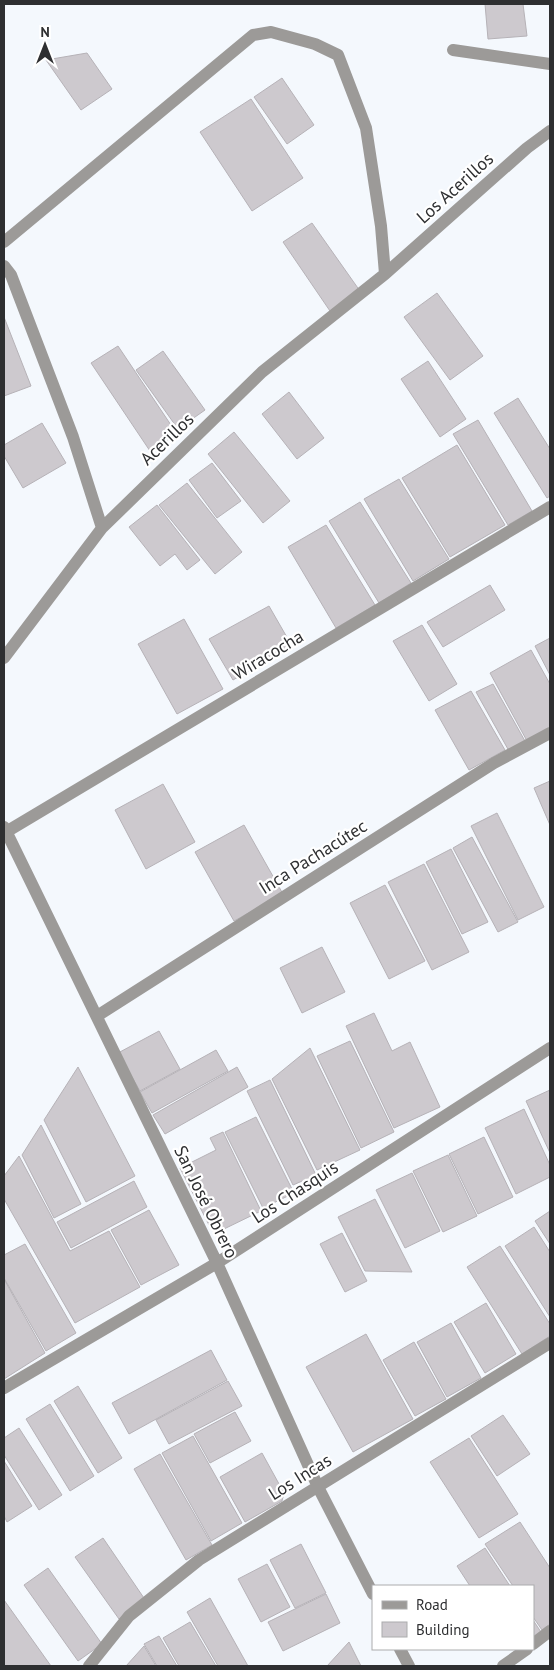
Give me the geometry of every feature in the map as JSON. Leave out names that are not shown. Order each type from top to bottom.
[{"type":"street","points":[[4,242],[253,35],[271,32],[315,44],[338,55],[366,128],[381,226],[385,274]]},
{"type":"street","points":[[453,50],[550,64]]},
{"type":"street","name":"Los Acerillos","points":[[385,274],[527,148],[550,131]]},
{"type":"street","points":[[4,266],[11,275],[74,437],[102,528]]},
{"type":"street","name":"Acerillos","points":[[4,658],[102,528],[262,372],[385,274]]},
{"type":"street","name":"Wiracocha","points":[[5,830],[549,508]]},
{"type":"street","name":"Inca Pachacútec","points":[[97,1016],[494,763],[550,733]]},
{"type":"street","name":"San José Obrero","points":[[5,830],[216,1263],[318,1486],[372,1592]]},
{"type":"street","name":"Los Chasquis","points":[[4,1388],[216,1263],[550,1048]]},
{"type":"street","name":"Los Incas","points":[[89,1666],[130,1616],[199,1560],[550,1343]]},
{"type":"street","points":[[534,1643],[550,1631]]},
{"type":"street","points":[[401,1650],[409,1666]]},
{"type":"street","points":[[504,1666],[526,1650]]},
{"type":"building","points":[[485,4],[523,4],[527,36],[488,39]]},
{"type":"building","points":[[87,53],[112,89],[81,110],[46,60]]},
{"type":"building","points":[[282,78],[314,125],[287,144],[254,97]]},
{"type":"building","points":[[251,99],[303,178],[252,211],[200,132]]},
{"type":"building","points":[[312,223],[360,291],[330,311],[283,242]]},
{"type":"building","points":[[437,293],[483,356],[450,380],[404,317]]},
{"type":"building","points":[[4,317],[31,386],[4,396]]},
{"type":"building","points":[[118,346],[177,434],[150,451],[91,363]]},
{"type":"building","points":[[163,351],[205,410],[178,429],[136,370]]},
{"type":"building","points":[[428,361],[466,419],[440,437],[401,379]]},
{"type":"building","points":[[289,392],[324,438],[297,459],[262,414]]},
{"type":"building","points":[[518,398],[550,449],[550,496],[547,498],[494,413]]},
{"type":"building","points":[[478,420],[532,511],[508,525],[453,434]]},
{"type":"building","points":[[42,423],[66,463],[23,488],[4,456],[4,445]]},
{"type":"building","points":[[234,432],[290,501],[263,523],[208,454]]},
{"type":"building","points":[[457,445],[505,525],[450,557],[402,478]]},
{"type":"building","points":[[212,463],[241,501],[217,518],[189,480]]},
{"type":"building","points":[[399,479],[449,559],[413,581],[364,499]]},
{"type":"building","points":[[187,483],[242,552],[215,574],[159,505]]},
{"type":"building","points":[[360,502],[411,583],[379,603],[329,521]]},
{"type":"building","points":[[157,505],[200,560],[187,570],[175,554],[160,566],[129,527]]},
{"type":"building","points":[[326,525],[375,605],[336,628],[288,547]]},
{"type":"building","points":[[490,585],[505,610],[443,647],[427,622]]},
{"type":"building","points":[[269,606],[292,646],[233,680],[209,639]]},
{"type":"building","points":[[184,619],[223,689],[177,714],[138,644]]},
{"type":"building","points":[[422,625],[457,684],[429,701],[393,641]]},
{"type":"building","points":[[550,638],[550,675],[535,646]]},
{"type":"building","points":[[531,650],[550,684],[550,728],[527,741],[490,673]]},
{"type":"building","points":[[493,684],[525,741],[509,751],[476,692]]},
{"type":"building","points":[[471,691],[505,750],[469,770],[435,710]]},
{"type":"building","points":[[550,781],[550,825],[534,788]]},
{"type":"building","points":[[163,784],[195,842],[146,869],[115,810]]},
{"type":"building","points":[[497,813],[544,907],[518,920],[471,826]]},
{"type":"building","points":[[244,825],[283,894],[234,921],[195,852]]},
{"type":"building","points":[[472,837],[518,922],[498,932],[453,848]]},
{"type":"building","points":[[451,849],[488,922],[462,934],[426,862]]},
{"type":"building","points":[[424,864],[469,952],[432,970],[388,882]]},
{"type":"building","points":[[385,885],[425,961],[389,979],[350,903]]},
{"type":"building","points":[[322,947],[345,992],[302,1013],[280,968]]},
{"type":"building","points":[[374,1013],[392,1051],[410,1042],[440,1107],[394,1128],[346,1026]]},
{"type":"building","points":[[159,1031],[180,1069],[140,1091],[118,1053]]},
{"type":"building","points":[[350,1041],[394,1132],[361,1148],[317,1056]]},
{"type":"building","points":[[310,1048],[360,1150],[317,1170],[272,1079]]},
{"type":"building","points":[[216,1050],[228,1071],[152,1113],[140,1092]]},
{"type":"building","points":[[78,1067],[135,1176],[86,1202],[44,1120]]},
{"type":"building","points":[[237,1067],[248,1087],[165,1134],[153,1115]]},
{"type":"building","points":[[270,1080],[316,1175],[293,1185],[247,1091]]},
{"type":"building","points":[[550,1090],[550,1153],[526,1101]]},
{"type":"building","points":[[524,1109],[550,1165],[550,1177],[516,1194],[485,1128]]},
{"type":"building","points":[[256,1117],[294,1193],[263,1208],[225,1132]]},
{"type":"building","points":[[41,1125],[81,1204],[54,1218],[22,1155]]},
{"type":"building","points":[[223,1132],[261,1211],[224,1229],[209,1225],[180,1168],[216,1150],[210,1138]]},
{"type":"building","points":[[484,1137],[513,1197],[478,1214],[449,1154]]},
{"type":"building","points":[[448,1155],[477,1216],[443,1232],[413,1171]]},
{"type":"building","points":[[19,1156],[70,1251],[109,1231],[140,1287],[75,1323],[4,1199],[4,1176]]},
{"type":"building","points":[[412,1173],[440,1231],[405,1248],[376,1190]]},
{"type":"building","points":[[134,1181],[147,1207],[71,1248],[57,1222]]},
{"type":"building","points":[[375,1199],[412,1272],[365,1271],[338,1217]]},
{"type":"building","points":[[149,1210],[179,1265],[141,1285],[111,1230]]},
{"type":"building","points":[[550,1211],[550,1244],[535,1221]]},
{"type":"building","points":[[534,1227],[550,1252],[550,1317],[505,1246]]},
{"type":"building","points":[[342,1233],[367,1281],[345,1292],[320,1244]]},
{"type":"building","points":[[25,1244],[76,1333],[46,1351],[4,1278],[4,1255]]},
{"type":"building","points":[[500,1246],[550,1324],[550,1336],[522,1354],[467,1267]]},
{"type":"building","points":[[4,1279],[45,1353],[4,1379]]},
{"type":"building","points":[[486,1303],[516,1354],[485,1373],[454,1322]]},
{"type":"building","points":[[451,1323],[481,1378],[447,1397],[417,1342]]},
{"type":"building","points":[[366,1334],[413,1419],[353,1452],[306,1367]]},
{"type":"building","points":[[414,1342],[446,1399],[415,1416],[383,1360]]},
{"type":"building","points":[[211,1350],[227,1380],[129,1434],[112,1403]]},
{"type":"building","points":[[228,1381],[242,1406],[169,1444],[156,1420]]},
{"type":"building","points":[[78,1386],[122,1458],[98,1473],[54,1401]]},
{"type":"building","points":[[50,1404],[94,1476],[70,1491],[26,1419]]},
{"type":"building","points":[[235,1412],[251,1441],[210,1463],[194,1434]]},
{"type":"building","points":[[503,1415],[530,1454],[497,1476],[471,1436]]},
{"type":"building","points":[[19,1428],[62,1495],[39,1510],[4,1455],[4,1438]]},
{"type":"building","points":[[193,1436],[242,1523],[211,1541],[162,1453]]},
{"type":"building","points":[[469,1438],[518,1514],[479,1538],[430,1462]]},
{"type":"building","points":[[262,1453],[284,1493],[282,1501],[245,1522],[220,1477]]},
{"type":"building","points":[[160,1454],[212,1545],[186,1560],[134,1469]]},
{"type":"building","points":[[4,1461],[32,1506],[7,1522],[4,1516]]},
{"type":"building","points":[[520,1522],[550,1568],[550,1624],[542,1630],[534,1618],[534,1585],[512,1585],[485,1544]]},
{"type":"building","points":[[103,1538],[146,1601],[119,1619],[75,1557]]},
{"type":"building","points":[[301,1544],[326,1593],[295,1608],[270,1560]]},
{"type":"building","points":[[485,1548],[509,1585],[469,1585],[457,1566]]},
{"type":"building","points":[[267,1564],[290,1607],[261,1622],[238,1579]]},
{"type":"building","points":[[48,1568],[102,1644],[78,1661],[24,1585]]},
{"type":"building","points":[[326,1594],[340,1623],[283,1651],[268,1622]]},
{"type":"building","points":[[210,1598],[248,1666],[218,1666],[187,1612]]},
{"type":"building","points":[[4,1600],[51,1666],[4,1666]]},
{"type":"building","points":[[190,1622],[216,1666],[179,1666],[163,1638]]},
{"type":"building","points":[[534,1622],[543,1635],[534,1641]]},
{"type":"building","points":[[159,1636],[177,1666],[157,1666],[144,1644]]},
{"type":"building","points":[[349,1642],[361,1666],[327,1666]]},
{"type":"building","points":[[144,1646],[156,1666],[126,1666]]}]
